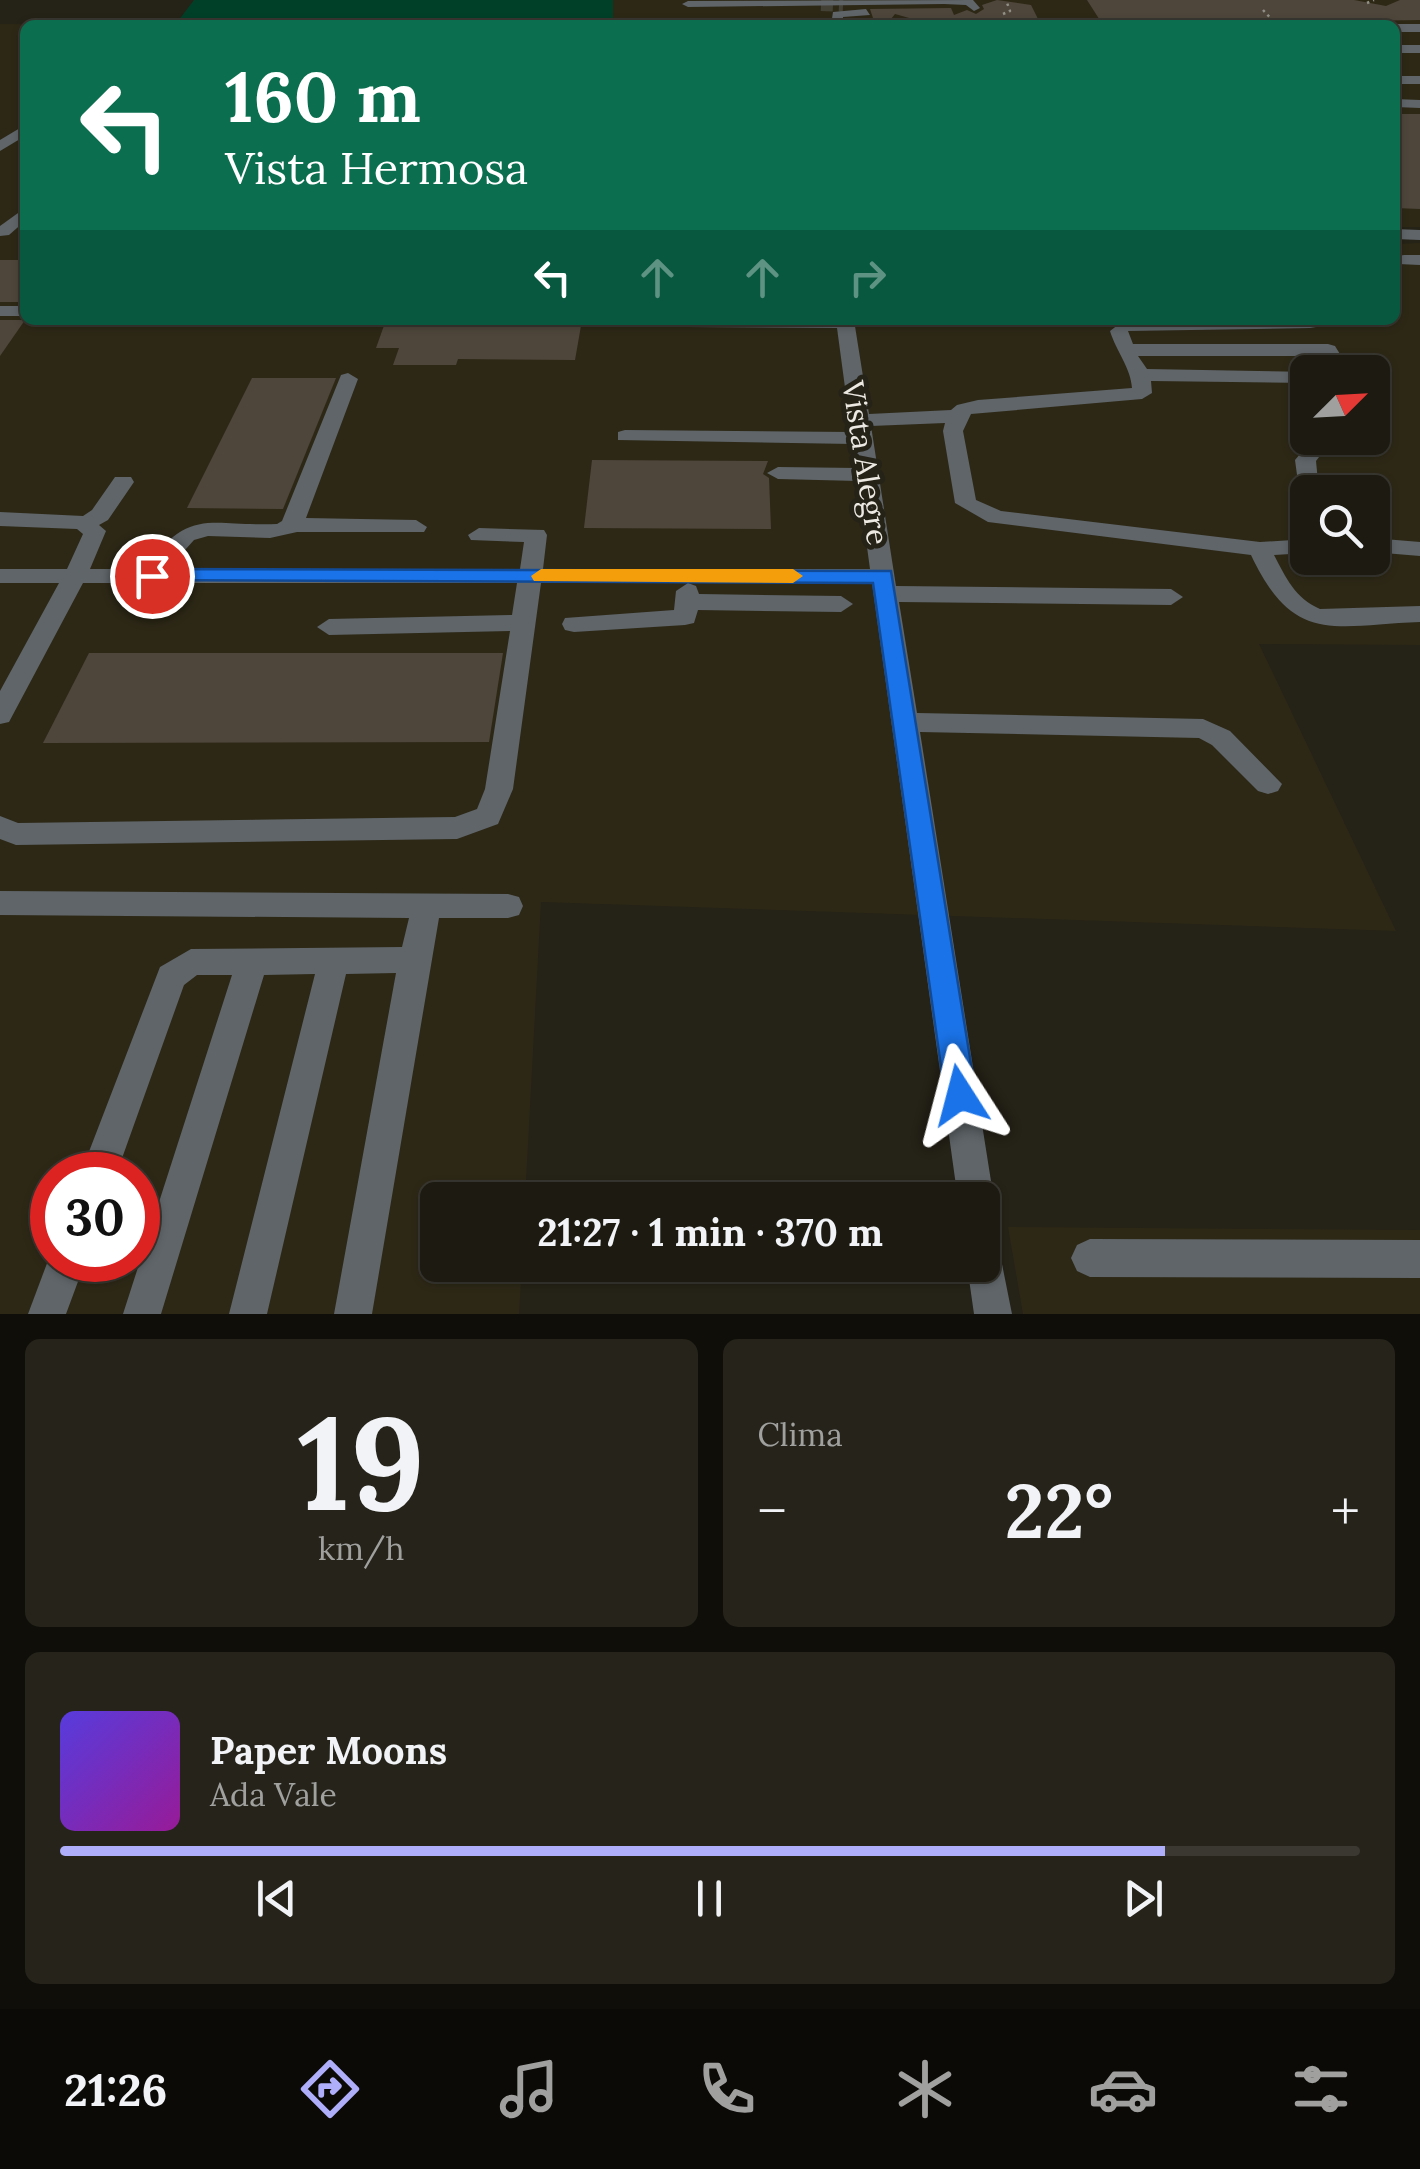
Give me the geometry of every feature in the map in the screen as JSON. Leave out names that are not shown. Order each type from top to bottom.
[{"type":"street","points":[[743,10],[781,2],[943,6],[969,2],[974,8]]},
{"type":"street","points":[[843,6],[911,6],[922,19]]},
{"type":"street","points":[[836,20],[835,16],[842,13],[922,19],[943,6]]},
{"type":"street","points":[[692,7],[821,7],[816,8],[817,20]]},
{"type":"street","name":"Vista Alegre","points":[[845,325],[973,1182]]},
{"type":"street","points":[[1170,325],[1123,326],[1118,330],[1141,375],[1142,393],[964,409],[953,431],[966,504],[977,512],[1117,534],[1260,549],[1290,547]]},
{"type":"street","points":[[1312,325],[1331,355]]},
{"type":"street","points":[[1126,350],[1328,350]]},
{"type":"street","points":[[1141,375],[1290,377]]},
{"type":"street","points":[[292,525],[348,379]]},
{"type":"street","points":[[624,436],[861,429],[958,416]]},
{"type":"street","points":[[778,473],[868,475]]},
{"type":"street","points":[[0,715],[90,548],[94,523],[122,482]]},
{"type":"street","points":[[0,520],[94,523]]},
{"type":"street","points":[[152,576],[182,534],[198,528],[279,532],[292,525],[416,527]]},
{"type":"street","points":[[0,827],[16,834],[457,828],[488,816],[499,788],[536,535],[479,535]]},
{"type":"street","points":[[1390,546],[1420,549]]},
{"type":"street","points":[[1260,549],[1291,604],[1303,613],[1318,617],[1420,614]]},
{"type":"street","points":[[0,576],[688,576],[1172,597]]},
{"type":"street","points":[[574,624],[685,617],[688,576]]},
{"type":"street","points":[[687,602],[840,604]]},
{"type":"street","points":[[329,627],[521,623]]},
{"type":"street","points":[[906,722],[1203,729],[1221,738],[1268,784]]},
{"type":"street","points":[[0,902],[508,906]]},
{"type":"street","points":[[353,1314],[414,960],[428,906]]},
{"type":"street","points":[[248,1314],[334,960]]},
{"type":"street","points":[[106,1152],[171,977],[191,962],[414,960]]},
{"type":"street","points":[[142,1314],[252,961]]},
{"type":"street","points":[[1090,1258],[1420,1259]]},
{"type":"street","points":[[47,1314],[59,1282]]},
{"type":"street","points":[[989,1282],[994,1314]]},
{"type":"path","points":[[1367,3],[1374,0]]},
{"type":"path","points":[[1003,14],[1010,12],[1006,1]]},
{"type":"path","points":[[1264,10],[1272,20]]},
{"type":"shaded area","points":[[613,0],[1420,0],[1420,227],[1400,227],[1400,20],[613,20]]},
{"type":"shaded area","points":[[0,24],[20,24],[20,325],[1400,325],[1400,244],[1420,243],[1420,645],[1259,644],[1396,931],[541,902],[526,1182],[420,1182],[420,1282],[521,1282],[519,1314],[0,1314]]},
{"type":"shaded area","points":[[1008,1227],[1420,1230],[1420,1314],[1023,1314]]},
{"type":"green space","points":[[194,0],[613,0],[613,20],[179,20]]},
{"type":"building","points":[[997,0],[1031,5],[1038,20],[916,20],[895,14],[890,20],[847,20],[873,18],[870,9],[951,8],[954,15],[967,10],[976,14],[984,9],[982,5]]},
{"type":"building","points":[[1087,0],[1354,0],[1386,6],[1400,0],[1420,0],[1420,20],[1100,20]]},
{"type":"building","points":[[1400,114],[1420,114],[1420,209],[1400,208]]},
{"type":"building","points":[[0,260],[20,260],[20,302],[0,302]]},
{"type":"building","points":[[0,320],[20,320],[22,325],[0,356]]},
{"type":"building","points":[[384,325],[581,325],[575,360],[458,359],[456,365],[393,365],[399,348],[376,348]]},
{"type":"building","points":[[252,378],[336,378],[283,509],[187,508]]},
{"type":"building","points":[[592,460],[768,461],[763,474],[769,478],[771,529],[584,528]]},
{"type":"building","points":[[89,653],[503,653],[489,742],[43,743]]},
{"type":"tunnel","points":[[821,5],[843,6]]},
{"type":"slow traffic","points":[[541,576],[793,576]]},
{"type":"route","points":[[152,576],[883,576],[960,1095]]}]
